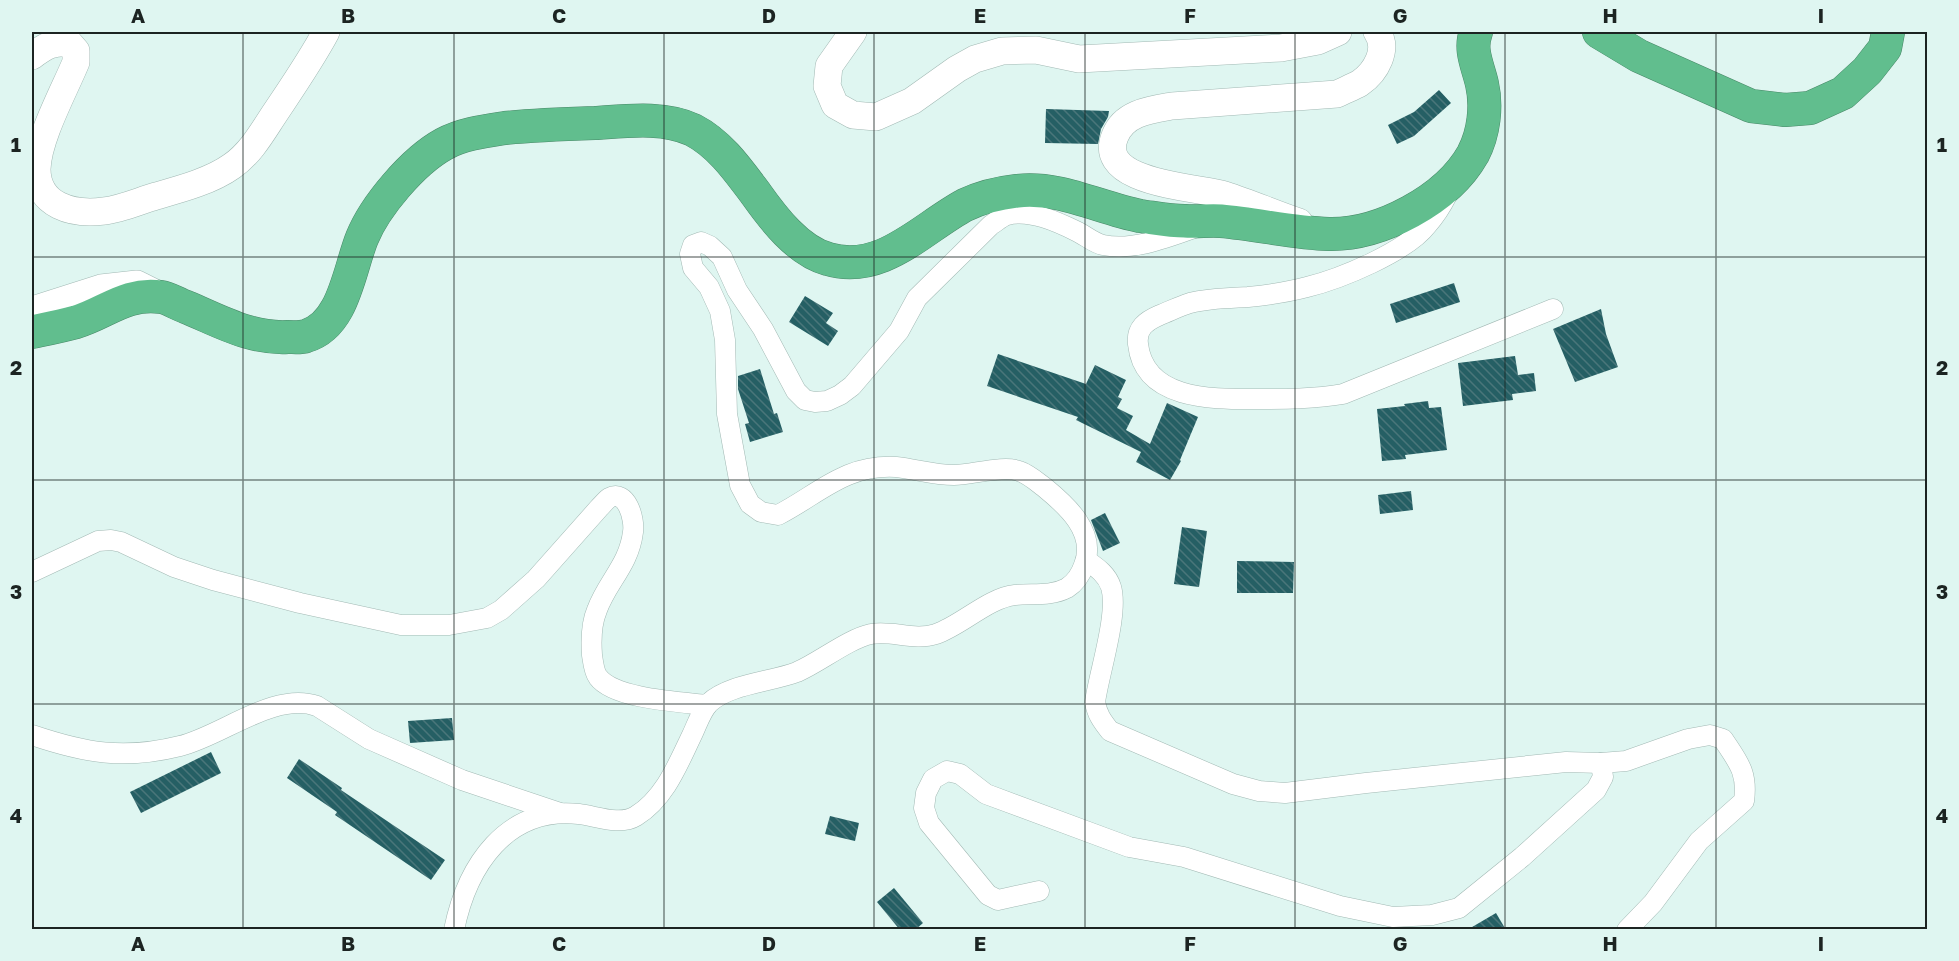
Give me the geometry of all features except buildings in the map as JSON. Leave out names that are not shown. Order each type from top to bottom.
[{"type":"highway","points":[[32,332],[79,321],[118,302],[138,297],[165,297],[252,335],[281,338],[308,336],[331,321],[342,297],[363,234],[380,204],[418,164],[443,145],[463,136],[499,129],[541,125],[670,122],[691,129],[707,139],[726,156],[770,213],[800,243],[822,258],[846,264],[874,260],[900,248],[939,220],[970,202],[994,194],[1025,190],[1060,194],[1091,201],[1113,210],[1186,222],[1216,220],[1332,234],[1368,230],[1425,204],[1459,171],[1473,153],[1483,122],[1485,100],[1473,50],[1476,32]]},
{"type":"highway","points":[[1599,32],[1639,56],[1751,106],[1785,110],[1810,108],[1843,93],[1867,71],[1885,48],[1888,32]]},
{"type":"main road","points":[[32,56],[58,42],[69,43],[76,51],[76,62],[41,146],[37,170],[41,189],[52,203],[75,211],[104,211],[172,191],[233,165],[254,145],[306,68],[326,32]]},
{"type":"main road","points":[[853,32],[829,66],[827,86],[836,105],[853,115],[876,117],[912,101],[975,59],[1002,51],[1036,50],[1079,59],[1281,48],[1318,41],[1338,32]]},
{"type":"main road","points":[[1332,234],[1225,195],[1141,178],[1124,169],[1113,157],[1112,143],[1118,127],[1131,116],[1150,110],[1172,106],[1337,93],[1360,83],[1375,69],[1382,52],[1381,37],[1377,32]]},
{"type":"main road","points":[[32,309],[101,288],[137,284],[165,297]]},
{"type":"street","points":[[1459,171],[1444,201],[1426,227],[1389,255],[1336,278],[1308,287],[1190,303],[1153,318],[1139,328],[1137,336],[1139,352],[1149,374],[1168,387],[1188,395],[1212,399],[1316,399],[1343,394],[1553,309]]},
{"type":"street","points":[[454,930],[459,905],[474,871],[489,848],[509,830],[533,819],[560,813],[576,813],[610,820],[632,819],[647,809],[662,793],[707,705],[720,695],[800,670],[872,634],[919,637],[935,634],[1009,595],[1040,595],[1058,592],[1070,586],[1081,573],[1086,560],[1087,547],[1084,534],[1076,519],[1063,503],[1032,478],[1017,470],[951,475],[896,467],[867,468],[840,477],[778,516],[761,512],[750,504],[740,485],[727,414],[724,340],[720,311],[709,287],[693,268],[690,254],[693,245],[702,242],[722,257],[737,290],[763,329],[796,391],[806,400],[815,402],[827,401],[852,386],[898,331],[917,298],[991,225],[1005,216],[1019,213],[1032,215],[1079,232],[1100,245],[1119,247],[1169,236],[1216,220]]},
{"type":"street","points":[[32,572],[98,541],[111,540],[121,542],[174,567],[213,580],[300,603],[400,625],[449,625],[487,618],[501,610],[536,579],[599,507],[616,496],[622,498],[627,504],[634,530],[620,571],[596,611],[592,644],[593,664],[598,677],[611,687],[633,695],[661,701],[707,705]]},
{"type":"street","points":[[1086,560],[1103,572],[1111,586],[1113,603],[1095,702],[1102,721],[1110,731],[1233,784],[1259,791],[1285,793],[1566,762],[1601,763],[1626,760],[1688,738],[1710,735],[1723,739],[1743,770],[1746,784],[1744,801],[1699,841],[1653,903],[1627,930]]},
{"type":"street","points":[[32,735],[91,752],[117,755],[138,753],[196,742],[267,710],[287,704],[309,703],[369,739],[462,780],[560,813]]},
{"type":"street","points":[[1039,891],[998,900],[988,896],[929,823],[924,808],[926,793],[933,779],[947,771],[960,774],[986,794],[1129,847],[1184,856],[1340,906],[1394,917],[1432,915],[1459,908],[1522,857],[1596,790],[1603,777],[1601,763]]}]
